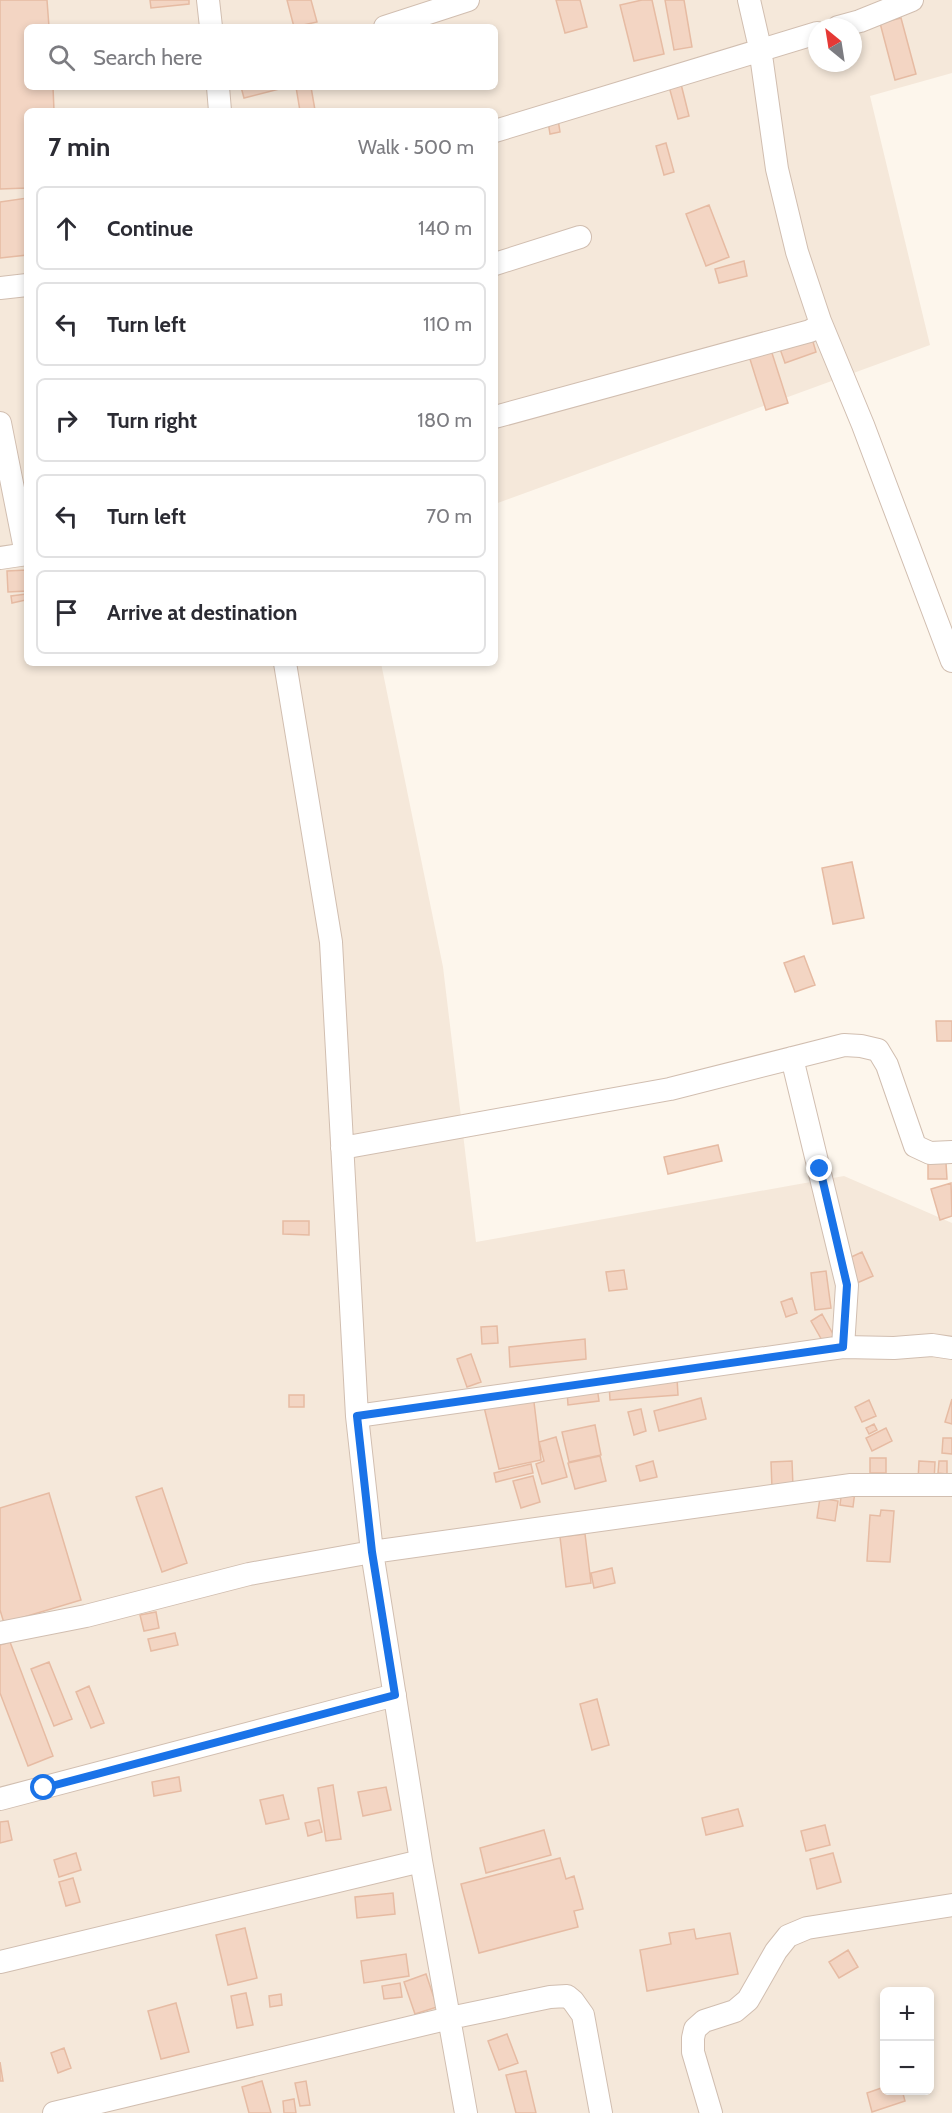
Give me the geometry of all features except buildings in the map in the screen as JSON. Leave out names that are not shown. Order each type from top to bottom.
[{"type":"street","points":[[208,0],[211,24]]},
{"type":"street","points":[[394,24],[468,0]]},
{"type":"street","points":[[749,0],[760,48],[777,169],[797,252],[820,321],[863,425],[952,661]]},
{"type":"street","points":[[862,20],[911,0]]},
{"type":"street","points":[[498,130],[760,48],[808,35]]},
{"type":"street","points":[[218,90],[220,108]]},
{"type":"street","points":[[498,263],[580,237]]},
{"type":"street","points":[[0,288],[24,285]]},
{"type":"street","points":[[498,416],[810,331],[818,327],[820,321]]},
{"type":"street","points":[[0,423],[24,544]]},
{"type":"street","points":[[0,558],[24,554]]},
{"type":"street","points":[[285,666],[331,942],[357,1416],[372,1552],[421,1861],[466,2113]]},
{"type":"street","points":[[342,1148],[670,1089],[844,1045],[878,1050],[887,1065],[915,1146],[930,1154],[952,1152]]},
{"type":"street","points":[[792,1058],[847,1285],[843,1347]]},
{"type":"street","points":[[357,1416],[843,1347],[932,1346],[952,1348]]},
{"type":"street","points":[[0,1633],[86,1616],[249,1574],[372,1552],[851,1485],[952,1485]]},
{"type":"street","points":[[0,1800],[395,1695]]},
{"type":"street","points":[[0,1962],[421,1861]]},
{"type":"street","points":[[711,2113],[693,2052],[695,2029],[704,2021],[735,2011],[748,2000],[788,1935],[807,1928],[952,1905]]},
{"type":"street","points":[[54,2113],[450,2018],[550,1997],[567,1996],[583,2015],[601,2113]]},
{"type":"shaded area","points":[[0,0],[952,0],[952,73],[870,96],[930,345],[498,503],[498,108],[24,108],[24,666],[382,666],[443,967],[476,1242],[844,1176],[952,1223],[952,2113],[0,2113]]},
{"type":"route","points":[[44,1788],[395,1695],[372,1552],[357,1416],[843,1347],[847,1285],[820,1169]]}]
